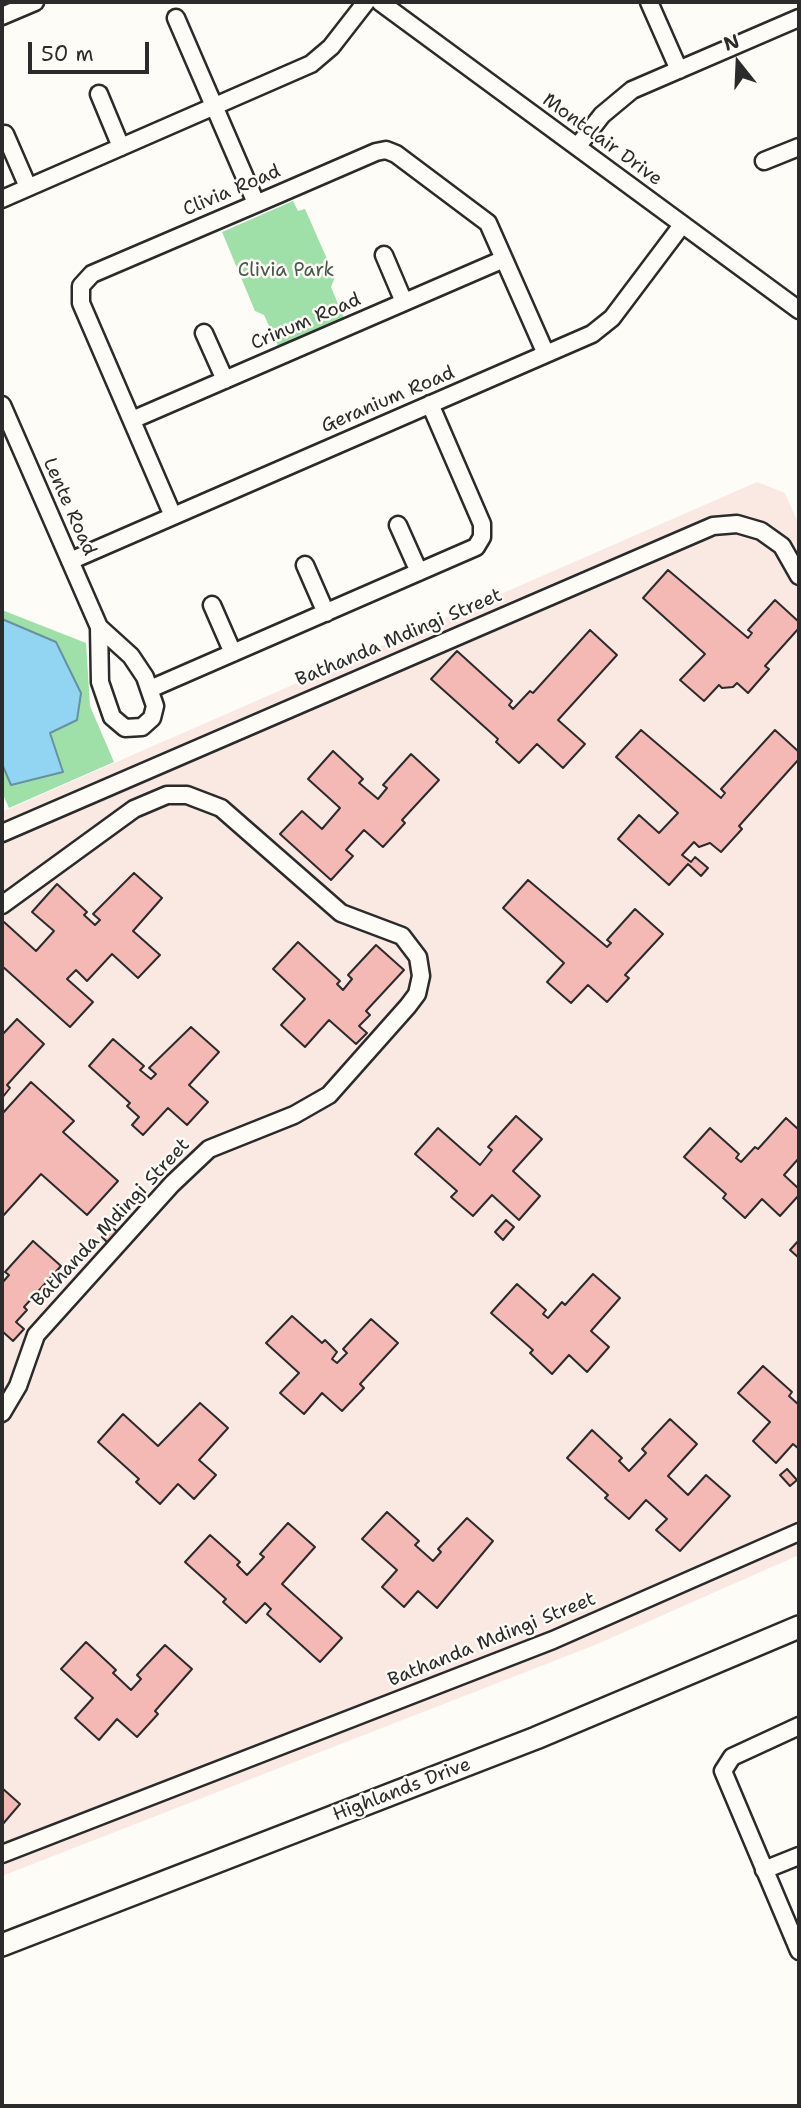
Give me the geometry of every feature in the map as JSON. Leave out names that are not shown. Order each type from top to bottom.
[{"type":"main road","name":"Highlands Drive","points":[[2,1945],[536,1738],[799,1627]]},
{"type":"street","points":[[2,16],[35,2]]},
{"type":"street","points":[[2,199],[318,60],[366,2]]},
{"type":"street","name":"Montclair Drive","points":[[380,2],[799,310]]},
{"type":"street","points":[[649,2],[679,70]]},
{"type":"street","points":[[176,18],[256,203]]},
{"type":"street","points":[[577,147],[616,101],[632,90],[799,19]]},
{"type":"street","points":[[99,94],[121,147]]},
{"type":"street","points":[[5,134],[28,187]]},
{"type":"street","points":[[764,161],[799,147]]},
{"type":"street","name":"Clivia Road","points":[[173,516],[81,303],[83,282],[92,274],[386,150],[396,154],[484,219],[505,259],[546,354]]},
{"type":"street","name":"Geranium Road","points":[[70,561],[592,334],[606,325],[682,225]]},
{"type":"street","points":[[384,255],[404,302]]},
{"type":"street","name":"Crinum Road","points":[[132,420],[505,259]]},
{"type":"street","points":[[204,332],[225,380]]},
{"type":"street","points":[[150,689],[476,547],[483,531],[430,404]]},
{"type":"street","name":"Lente Road","points":[[2,405],[99,627],[103,698],[115,722],[131,729],[148,723],[155,706],[150,689],[131,656],[99,627]]},
{"type":"street","name":"Bathanda Mdingi Street","points":[[2,834],[713,526],[737,524],[761,531],[782,546],[799,576]]},
{"type":"street","points":[[398,525],[419,572]]},
{"type":"street","points":[[305,565],[326,613]]},
{"type":"street","points":[[212,605],[233,653]]},
{"type":"street","name":"Bathanda Mdingi Street","points":[[2,905],[134,809],[167,795],[187,795],[221,808],[341,913],[402,936],[418,957],[421,976],[417,994],[408,1006],[328,1095],[294,1115],[209,1149],[172,1185],[36,1335],[18,1386],[2,1413]]},
{"type":"street","name":"Bathanda Mdingi Street","points":[[2,1854],[553,1640],[799,1532]]},
{"type":"street","points":[[799,1726],[732,1757],[723,1771],[799,1951]]},
{"type":"street","points":[[764,1870],[799,1856]]},
{"type":"shaded area","points":[[757,482],[785,493],[799,525],[799,1555],[595,1645],[2,1876],[2,812]]},
{"type":"green space","name":"Clivia Park","points":[[293,201],[298,211],[305,209],[335,277],[331,287],[344,318],[278,346],[264,315],[255,311],[222,232]]},
{"type":"green space","points":[[2,610],[86,643],[90,706],[114,762],[9,808],[2,792]]},
{"type":"water","points":[[2,619],[56,642],[81,693],[77,720],[50,733],[63,772],[11,785],[2,764]]},
{"type":"building","points":[[668,570],[748,638],[752,633],[748,630],[775,600],[799,622],[799,628],[765,666],[769,669],[748,693],[737,683],[733,687],[722,688],[719,685],[704,701],[680,680],[705,654],[643,598]]},
{"type":"building","points":[[590,630],[617,655],[558,720],[585,744],[563,768],[537,744],[519,763],[496,742],[498,739],[431,679],[457,651],[512,701],[509,705],[513,709],[530,691],[533,693]]},
{"type":"building","points":[[641,730],[721,798],[725,793],[721,789],[775,730],[799,752],[799,759],[739,826],[742,829],[721,852],[710,843],[699,847],[694,842],[682,855],[691,862],[695,857],[708,868],[701,876],[688,864],[669,885],[618,839],[639,815],[659,833],[678,813],[616,757]]},
{"type":"building","points":[[333,751],[363,779],[359,783],[378,799],[387,788],[383,785],[411,754],[439,780],[402,820],[405,823],[383,847],[364,830],[346,850],[353,856],[331,880],[280,834],[302,811],[322,829],[340,808],[308,779]]},
{"type":"building","points":[[134,873],[162,898],[133,931],[160,955],[138,978],[112,954],[87,981],[76,970],[67,979],[93,1002],[70,1027],[2,966],[2,924],[4,922],[36,951],[54,931],[32,912],[57,884],[87,912],[84,915],[95,925],[100,920],[93,914]]},
{"type":"building","points":[[528,880],[607,947],[611,943],[607,940],[635,909],[663,934],[625,975],[629,978],[607,1002],[588,985],[571,1003],[547,982],[564,963],[503,908]]},
{"type":"building","points":[[298,942],[340,981],[337,984],[343,990],[352,979],[348,975],[376,945],[404,970],[366,1011],[370,1015],[359,1026],[367,1033],[356,1044],[329,1020],[305,1047],[281,1025],[305,999],[273,969]]},
{"type":"building","points":[[17,1019],[44,1044],[7,1085],[10,1088],[2,1098],[2,1035]]},
{"type":"building","points":[[191,1027],[219,1052],[189,1085],[208,1102],[187,1125],[168,1108],[143,1135],[132,1125],[139,1117],[127,1106],[130,1103],[89,1066],[113,1039],[144,1066],[140,1070],[151,1079],[156,1074],[149,1068]]},
{"type":"building","points":[[31,1082],[74,1121],[63,1132],[118,1181],[87,1215],[41,1174],[2,1217],[2,1114]]},
{"type":"building","points":[[516,1116],[542,1139],[513,1171],[540,1196],[519,1220],[492,1195],[473,1216],[451,1197],[457,1191],[415,1154],[438,1128],[480,1165],[492,1150],[488,1147]]},
{"type":"building","points":[[786,1118],[799,1130],[799,1158],[784,1175],[799,1189],[799,1195],[780,1216],[762,1199],[745,1218],[723,1198],[726,1194],[684,1157],[710,1128],[739,1154],[736,1158],[741,1162],[755,1147],[758,1149]]},
{"type":"building","points":[[506,1220],[514,1227],[503,1240],[495,1232]]},
{"type":"building","points":[[111,1227],[118,1232],[108,1243],[102,1237]]},
{"type":"building","points":[[799,1240],[799,1258],[790,1250]]},
{"type":"building","points":[[33,1241],[61,1266],[24,1307],[27,1310],[16,1322],[24,1329],[13,1341],[2,1331],[2,1283],[9,1275],[5,1272]]},
{"type":"building","points":[[593,1274],[620,1298],[591,1331],[609,1347],[587,1372],[569,1355],[552,1374],[530,1353],[533,1350],[491,1313],[517,1284],[546,1310],[543,1314],[548,1318],[562,1302],[565,1305]]},
{"type":"building","points":[[292,1316],[322,1343],[325,1340],[337,1352],[332,1359],[337,1363],[347,1353],[343,1349],[371,1319],[398,1343],[360,1384],[364,1388],[342,1411],[322,1393],[304,1414],[280,1393],[299,1373],[266,1343]]},
{"type":"building","points":[[763,1366],[792,1392],[789,1396],[799,1405],[799,1449],[793,1444],[776,1463],[753,1441],[770,1422],[738,1393]]},
{"type":"building","points":[[200,1403],[228,1428],[199,1460],[216,1475],[194,1499],[178,1484],[160,1504],[136,1482],[139,1479],[98,1442],[123,1414],[158,1446]]},
{"type":"building","points":[[670,1419],[697,1444],[668,1476],[688,1495],[706,1475],[730,1496],[680,1551],[656,1530],[667,1519],[646,1500],[629,1519],[605,1498],[608,1495],[567,1458],[592,1430],[622,1458],[619,1461],[629,1471],[646,1453],[642,1449]]},
{"type":"building","points":[[787,1469],[797,1480],[790,1486],[780,1475]]},
{"type":"building","points":[[387,1512],[419,1541],[415,1545],[433,1561],[441,1552],[438,1549],[467,1518],[493,1541],[437,1608],[418,1591],[404,1607],[382,1587],[397,1570],[362,1539]]},
{"type":"building","points":[[288,1523],[315,1547],[282,1584],[342,1638],[320,1662],[267,1614],[271,1609],[265,1603],[246,1623],[223,1602],[226,1599],[185,1562],[210,1535],[240,1562],[237,1565],[247,1575],[264,1557],[260,1554]]},
{"type":"building","points":[[86,1642],[116,1670],[113,1673],[131,1690],[141,1679],[137,1675],[165,1645],[192,1669],[155,1711],[158,1714],[137,1737],[117,1719],[99,1740],[75,1718],[93,1698],[61,1669]]},
{"type":"building","points":[[2,1788],[20,1804],[2,1825]]}]
